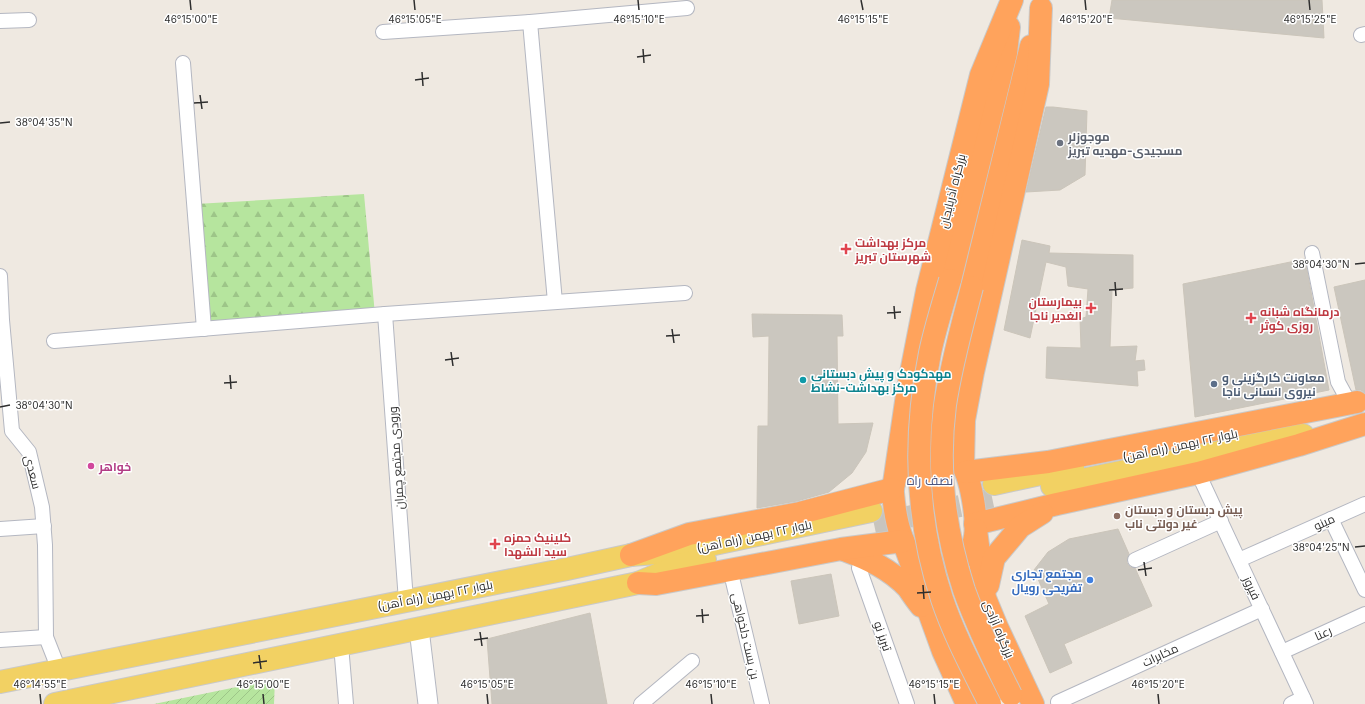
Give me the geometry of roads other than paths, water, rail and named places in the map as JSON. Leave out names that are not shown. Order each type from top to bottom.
[{"type":"highway","name":"بزرگراه آذربایجان","points":[[990,704],[962,649],[942,600],[928,553],[920,506],[918,455],[922,403],[930,353],[950,280],[1006,53],[1012,0]]},
{"type":"highway","name":"بزرگراه آذربایجان","points":[[893,486],[909,381],[927,291],[981,75],[1012,0]]},
{"type":"highway","points":[[1021,697],[984,639],[964,590],[952,546],[944,502],[942,451],[945,405],[954,356],[1042,4]]},
{"type":"highway","points":[[904,543],[915,560],[929,566],[946,567],[962,559],[972,546],[976,526],[973,498],[965,470],[964,420],[973,372],[1038,84],[1042,4]]},
{"type":"highway","points":[[927,291],[936,306],[952,316],[972,316],[988,308]]},
{"type":"highway","points":[[965,470],[1048,462],[1357,402]]},
{"type":"highway","points":[[976,526],[1057,504],[1198,472],[1299,445],[1365,424]]},
{"type":"highway","points":[[965,470],[957,457],[945,448],[928,446],[910,452],[900,465],[893,486],[895,514],[904,543],[932,622],[967,704]]},
{"type":"highway","points":[[631,555],[689,534],[800,513],[893,486]]},
{"type":"highway","points":[[985,598],[994,558],[1020,527],[1057,504]]},
{"type":"highway","name":"بزرگراه آزادی","points":[[976,526],[985,598],[997,627],[1021,697]]},
{"type":"highway","points":[[638,583],[656,584],[841,549],[904,543]]},
{"type":"highway","points":[[841,549],[865,558],[885,568],[908,588],[932,622]]},
{"type":"highway","points":[[973,704],[977,696],[991,684],[1006,681],[1021,697]]},
{"type":"main road","name":"بلوار ۲۲ بهمن (راه آهن)","points":[[1357,402],[1276,424],[996,491],[1365,424]]},
{"type":"main road","name":"بلوار ۲۲ بهمن (راه آهن)","points":[[0,682],[631,555],[681,551],[873,517],[683,564],[638,583],[341,644],[121,697],[64,703]]},
{"type":"main road","points":[[419,629],[428,704]]},
{"type":"street","points":[[383,32],[530,22],[687,8]]},
{"type":"street","points":[[0,21],[29,20]]},
{"type":"street","points":[[530,22],[554,302]]},
{"type":"street","points":[[183,63],[204,329]]},
{"type":"street","points":[[1312,253],[1338,382],[1357,402]]},
{"type":"street","name":"سعدی","points":[[0,276],[6,433],[29,452],[42,507],[45,545],[46,637],[59,670]]},
{"type":"street","points":[[54,341],[385,314],[684,293]]},
{"type":"street","name":"ورودی مجتمع چمران","points":[[385,314],[406,601]]},
{"type":"street","name":"فیروز","points":[[1198,472],[1282,652],[1300,702]]},
{"type":"street","name":"مینو","points":[[1239,560],[1365,504]]},
{"type":"street","points":[[1331,519],[1365,590]]},
{"type":"street","points":[[1135,560],[1221,522]]},
{"type":"street","points":[[0,529],[44,526]]},
{"type":"street","name":"تبریز نو","points":[[859,568],[907,704]]},
{"type":"street","name":"بن بست دلخواهی","points":[[730,569],[762,704]]},
{"type":"street","name":"مخابرات","points":[[1058,702],[1262,608]]},
{"type":"street","name":"رعنا","points":[[1282,652],[1365,614]]},
{"type":"street","points":[[0,640],[46,637]]},
{"type":"street","points":[[341,644],[346,704]]},
{"type":"street","points":[[641,704],[692,661]]},
{"type":"tunnel","points":[[874,524],[998,498]]},
{"type":"place","name":"موجوزلر مسجیدی-مهدیه تبریز","points":[[1060,143]]},
{"type":"place","name":"مرکز بهداشت شهرستان تبریز","points":[[846,249]]},
{"type":"place","name":"بیمارستان الغدیر ناجا","points":[[1091,308]]},
{"type":"place","name":"درمانگاه شبانه روزی کوثر","points":[[1251,318]]},
{"type":"place","name":"مهدکودک و پیش دبستانی مرکز بهداشت-نشاط","points":[[803,380]]},
{"type":"place","name":"معاونت کارگزینی و نیروی انسانی ناجا","points":[[1214,384]]},
{"type":"place","name":"خواهر","points":[[91,466]]},
{"type":"place","name":"پیش دبستان و دبستان غیر دولتی ناب","points":[[1117,516]]},
{"type":"place","name":"کلینیک حمزه سید الشهدا","points":[[495,544]]},
{"type":"place","name":"مجتمع تجاری تفریحی رویال","points":[[1090,580]]},
{"type":"district","name":"نصف راه","points":[[930,480]]}]
